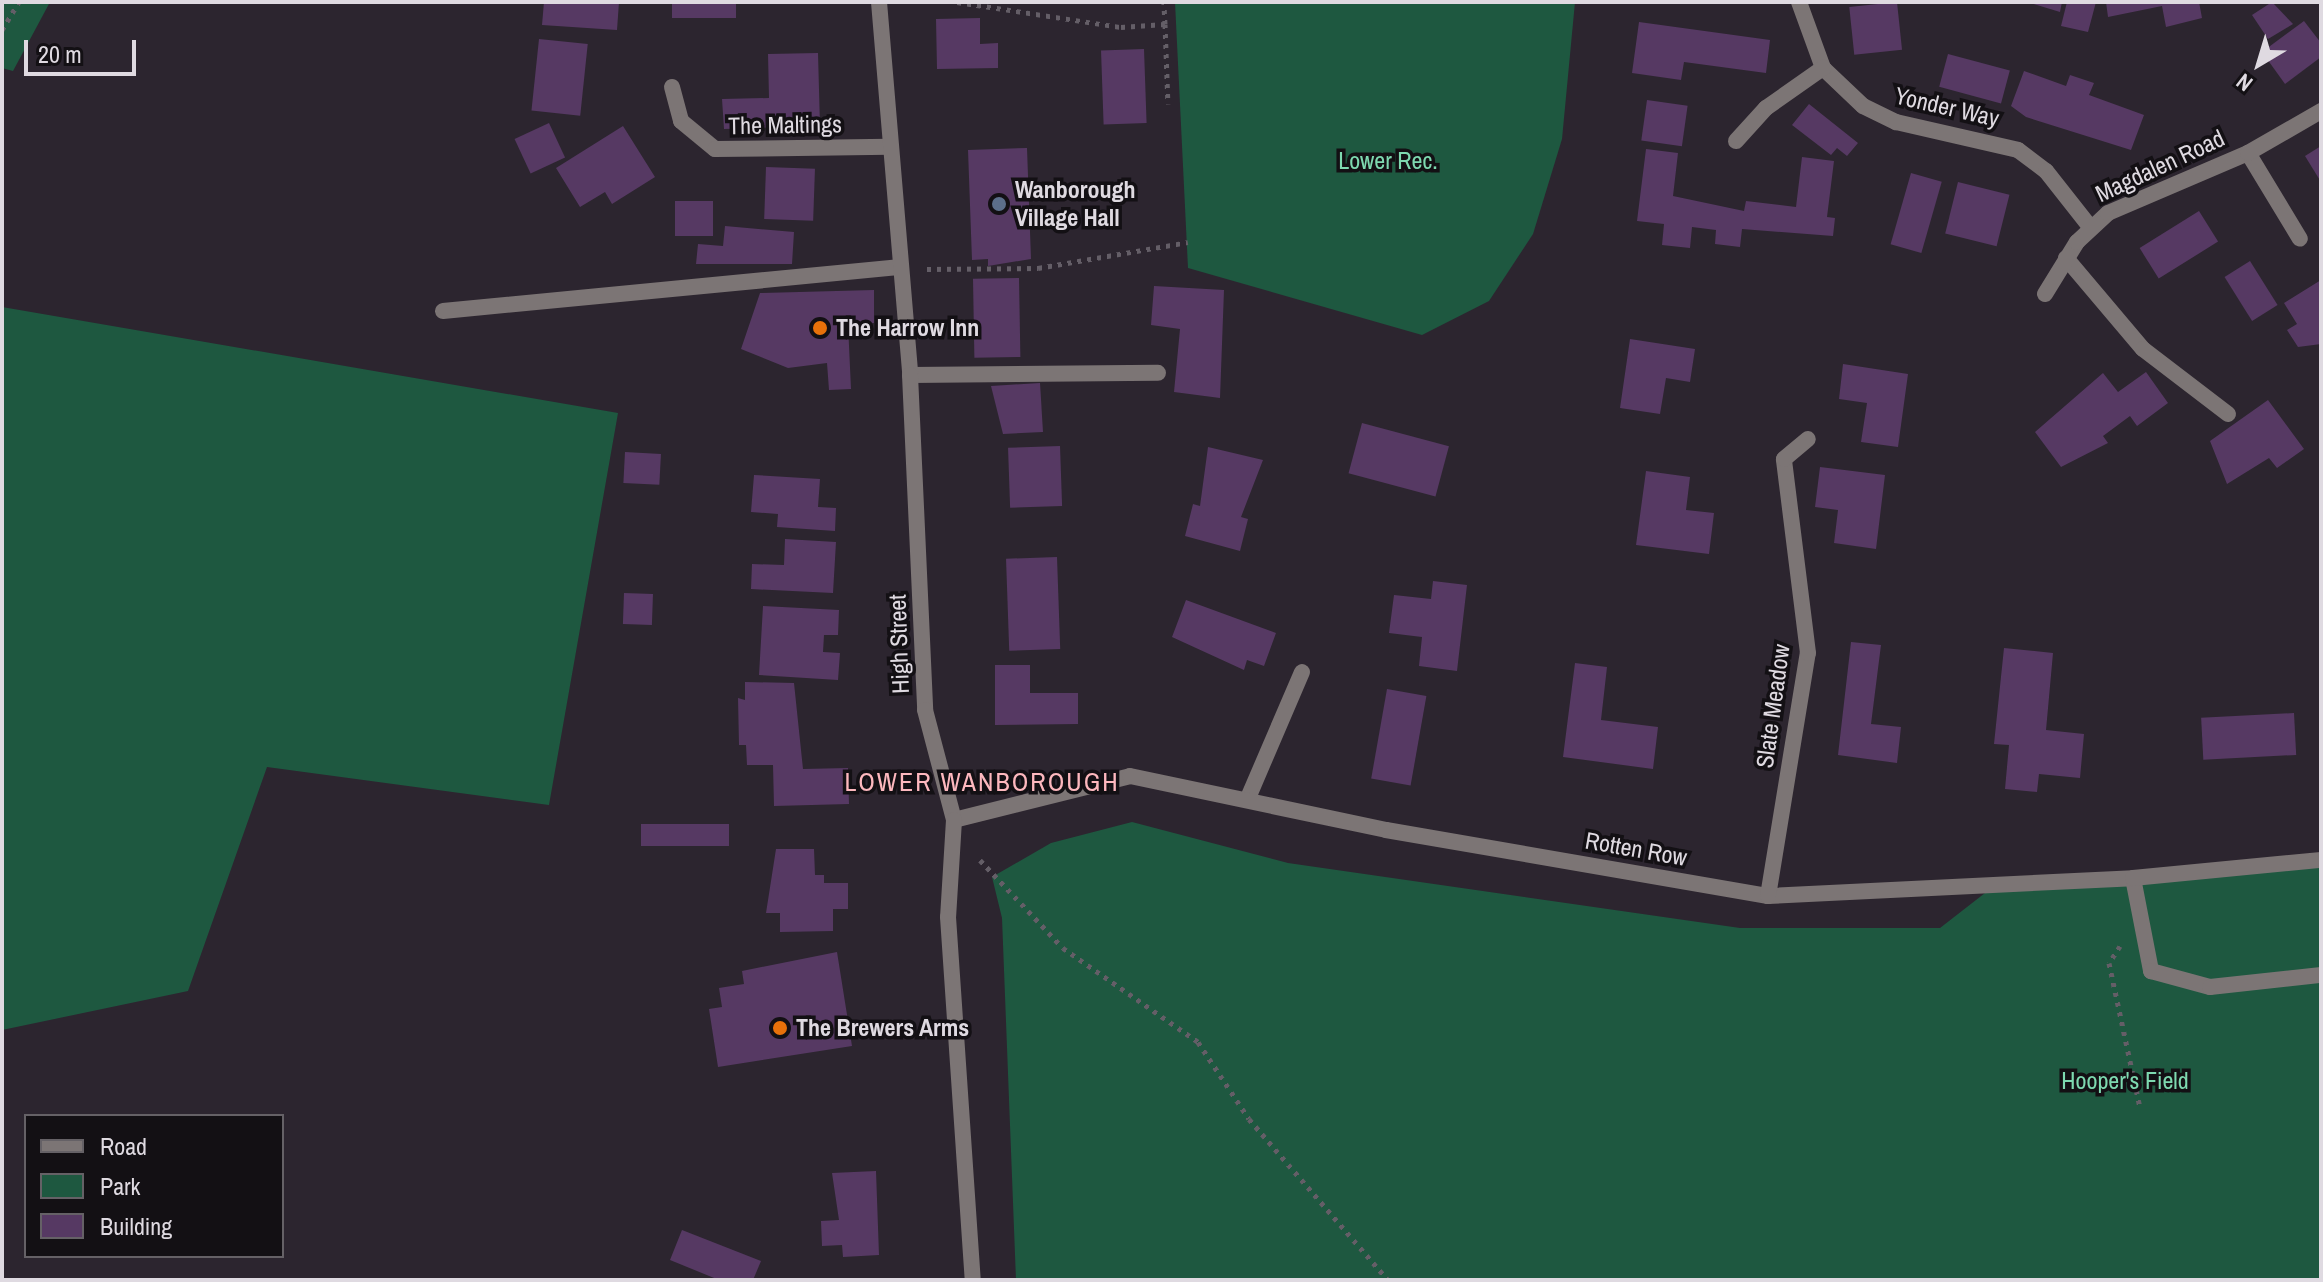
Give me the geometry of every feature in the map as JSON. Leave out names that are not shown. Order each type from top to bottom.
[{"type":"street","name":"High Street","points":[[879,2],[910,375],[925,710],[954,820],[948,917],[973,1280]]},
{"type":"street","name":"Yonder Way","points":[[1799,2],[1823,68],[1879,116],[2018,150],[2046,171],[2090,227]]},
{"type":"street","points":[[1736,141],[1766,108],[1823,68]]},
{"type":"street","name":"The Maltings","points":[[672,87],[681,121],[715,149],[889,147]]},
{"type":"street","name":"Magdalen Road","points":[[2045,294],[2066,258],[2090,227],[2248,153],[2321,111]]},
{"type":"street","points":[[2248,153],[2300,239]]},
{"type":"street","points":[[2066,258],[2143,349],[2228,414]]},
{"type":"street","points":[[443,311],[901,267]]},
{"type":"street","points":[[910,375],[1158,373]]},
{"type":"street","name":"Slate Meadow","points":[[1768,896],[1808,653],[1784,459],[1808,439]]},
{"type":"street","points":[[1248,798],[1302,672]]},
{"type":"street","name":"Rotten Row","points":[[954,820],[1130,776],[1248,798],[1386,830],[1768,896],[2133,878],[2321,860]]},
{"type":"street","points":[[2133,878],[2151,971],[2210,987],[2321,975]]},
{"type":"path","points":[[2,30],[19,2]]},
{"type":"path","points":[[957,2],[1121,27],[1165,24]]},
{"type":"path","points":[[1164,2],[1168,104]]},
{"type":"path","points":[[901,267],[1038,268],[1188,242]]},
{"type":"path","points":[[954,820],[992,877],[1063,948],[1198,1042],[1249,1119],[1388,1280]]},
{"type":"path","points":[[2124,941],[2109,963],[2140,1107]]},
{"type":"green space","points":[[2,2],[50,2],[13,71],[2,68]]},
{"type":"green space","name":"Lower Rec.","points":[[1175,2],[1575,2],[1562,139],[1533,234],[1489,301],[1422,335],[1188,268]]},
{"type":"green space","points":[[2,307],[618,413],[549,805],[267,767],[188,991],[2,1030]]},
{"type":"green space","name":"Hooper's Field","points":[[1132,822],[1288,863],[1740,928],[1940,928],[1994,886],[2321,860],[2321,1280],[1016,1280],[1002,918],[992,877],[1051,843]]},
{"type":"building","points":[[544,2],[619,2],[617,30],[542,25]]},
{"type":"building","points":[[672,2],[736,2],[736,18],[672,18]]},
{"type":"building","points":[[1897,2],[1902,50],[1854,55],[1849,7]]},
{"type":"building","points":[[2027,2],[2062,2],[2060,12]]},
{"type":"building","points":[[2067,2],[2096,2],[2088,32],[2061,26]]},
{"type":"building","points":[[2106,2],[2199,2],[2202,18],[2166,27],[2162,6],[2108,17]]},
{"type":"building","points":[[2272,2],[2293,24],[2268,39],[2252,15]]},
{"type":"building","points":[[980,18],[980,44],[998,43],[998,68],[937,69],[936,19]]},
{"type":"building","points":[[2304,21],[2321,43],[2321,57],[2285,84],[2262,52]]},
{"type":"building","points":[[1639,22],[1770,40],[1766,73],[1684,62],[1681,80],[1632,73]]},
{"type":"building","points":[[539,39],[588,44],[580,116],[531,111]]},
{"type":"building","points":[[1144,49],[1147,123],[1104,124],[1101,51]]},
{"type":"building","points":[[818,53],[820,126],[724,129],[722,99],[769,98],[768,54]]},
{"type":"building","points":[[1948,54],[2010,71],[2001,103],[1939,87]]},
{"type":"building","points":[[2024,71],[2066,86],[2070,75],[2094,83],[2089,95],[2144,115],[2131,150],[2026,117],[2011,106]]},
{"type":"building","points":[[1647,100],[1688,106],[1682,146],[1641,141]]},
{"type":"building","points":[[1809,104],[1858,143],[1847,156],[1837,148],[1831,155],[1792,125]]},
{"type":"building","points":[[549,123],[565,157],[531,173],[515,139]]},
{"type":"building","points":[[623,126],[655,177],[612,204],[605,192],[580,207],[556,168]]},
{"type":"building","points":[[2321,146],[2321,182],[2305,156]]},
{"type":"building","name":"Wanborough Village Hall","points":[[1027,148],[1031,259],[988,266],[988,259],[972,260],[968,150]]},
{"type":"building","points":[[1646,149],[1678,153],[1673,196],[1744,211],[1746,201],[1796,207],[1802,157],[1834,161],[1827,217],[1835,218],[1833,236],[1742,229],[1740,247],[1715,244],[1716,230],[1692,227],[1690,248],[1662,245],[1664,224],[1637,221]]},
{"type":"building","points":[[766,167],[815,169],[813,221],[764,219]]},
{"type":"building","points":[[1911,173],[1942,182],[1921,253],[1891,244]]},
{"type":"building","points":[[1958,182],[2009,195],[1997,246],[1945,233]]},
{"type":"building","points":[[675,201],[713,201],[713,236],[675,236]]},
{"type":"building","points":[[2199,211],[2218,242],[2159,279],[2140,248]]},
{"type":"building","points":[[725,226],[794,232],[792,264],[696,264],[698,244],[723,246]]},
{"type":"building","points":[[2250,261],[2278,305],[2252,321],[2225,277]]},
{"type":"building","points":[[1019,278],[1020,357],[974,358],[973,279]]},
{"type":"building","points":[[2321,280],[2321,344],[2298,347],[2287,330],[2297,324],[2284,303]]},
{"type":"building","points":[[1154,286],[1224,290],[1220,398],[1174,392],[1180,329],[1151,325]]},
{"type":"building","points":[[874,290],[874,323],[848,324],[851,389],[829,390],[827,363],[788,368],[741,349],[760,293]]},
{"type":"building","points":[[1630,339],[1695,349],[1690,382],[1666,378],[1660,414],[1620,408]]},
{"type":"building","points":[[1843,364],[1908,374],[1898,447],[1861,442],[1867,403],[1839,399]]},
{"type":"building","points":[[2146,372],[2168,403],[2137,426],[2130,416],[2103,436],[2108,443],[2061,467],[2035,432],[2103,373],[2118,392]]},
{"type":"building","points":[[1040,383],[1043,432],[1003,434],[991,386]]},
{"type":"building","points":[[2268,400],[2304,449],[2277,468],[2269,458],[2227,484],[2210,441]]},
{"type":"building","points":[[1362,423],[1449,446],[1435,497],[1349,473]]},
{"type":"building","points":[[1060,446],[1062,506],[1010,508],[1008,448]]},
{"type":"building","points":[[1208,447],[1263,460],[1241,517],[1248,519],[1240,551],[1185,536],[1193,504],[1200,506]]},
{"type":"building","points":[[625,452],[661,454],[659,485],[623,483]]},
{"type":"building","points":[[1820,467],[1885,475],[1876,549],[1834,543],[1838,510],[1815,507]]},
{"type":"building","points":[[1646,471],[1690,477],[1686,510],[1714,513],[1709,554],[1636,545]]},
{"type":"building","points":[[754,475],[820,479],[818,507],[836,508],[835,531],[777,527],[778,514],[751,512]]},
{"type":"building","points":[[785,539],[836,542],[833,593],[751,589],[752,564],[784,565]]},
{"type":"building","points":[[1057,557],[1060,649],[1009,651],[1006,559]]},
{"type":"building","points":[[1433,581],[1467,585],[1457,671],[1419,666],[1422,637],[1389,633],[1394,595],[1431,599]]},
{"type":"building","points":[[624,593],[653,594],[652,625],[623,624]]},
{"type":"building","points":[[1186,600],[1276,633],[1264,666],[1247,660],[1244,670],[1172,637]]},
{"type":"building","points":[[763,606],[839,610],[838,635],[824,635],[823,652],[840,653],[838,680],[759,675]]},
{"type":"building","points":[[1851,642],[1881,645],[1871,724],[1901,727],[1897,763],[1838,755]]},
{"type":"building","points":[[2004,648],[2053,653],[2046,730],[2084,734],[2080,778],[2039,774],[2037,792],[2005,789],[2009,745],[1994,744]]},
{"type":"building","points":[[1575,663],[1607,667],[1601,720],[1658,727],[1653,769],[1563,757]]},
{"type":"building","points":[[995,665],[1030,665],[1030,693],[1078,693],[1078,724],[995,725]]},
{"type":"building","points":[[745,682],[794,683],[803,769],[848,768],[849,804],[774,806],[773,765],[747,765],[746,745],[739,745],[738,698],[745,700]]},
{"type":"building","points":[[1387,689],[1426,696],[1411,786],[1371,779]]},
{"type":"building","points":[[2294,713],[2296,755],[2203,760],[2201,718]]},
{"type":"building","points":[[641,824],[729,824],[729,846],[641,846]]},
{"type":"building","points":[[776,849],[814,849],[815,875],[824,875],[824,883],[848,883],[848,909],[833,909],[833,931],[780,932],[780,913],[766,913]]},
{"type":"building","name":"The Brewers Arms","points":[[837,952],[852,1046],[718,1067],[709,1009],[722,1007],[719,988],[744,984],[742,971]]},
{"type":"building","points":[[876,1171],[879,1255],[843,1257],[842,1245],[822,1246],[821,1221],[839,1220],[832,1173]]},
{"type":"building","points":[[682,1230],[761,1261],[753,1280],[719,1280],[670,1260]]},
{"type":"place","name":"Wanborough Village Hall","points":[[999,204]]},
{"type":"place","name":"The Harrow Inn","points":[[820,328]]},
{"type":"place","name":"The Brewers Arms","points":[[780,1028]]},
{"type":"district","name":"LOWER WANBOROUGH","points":[[982,782]]}]
